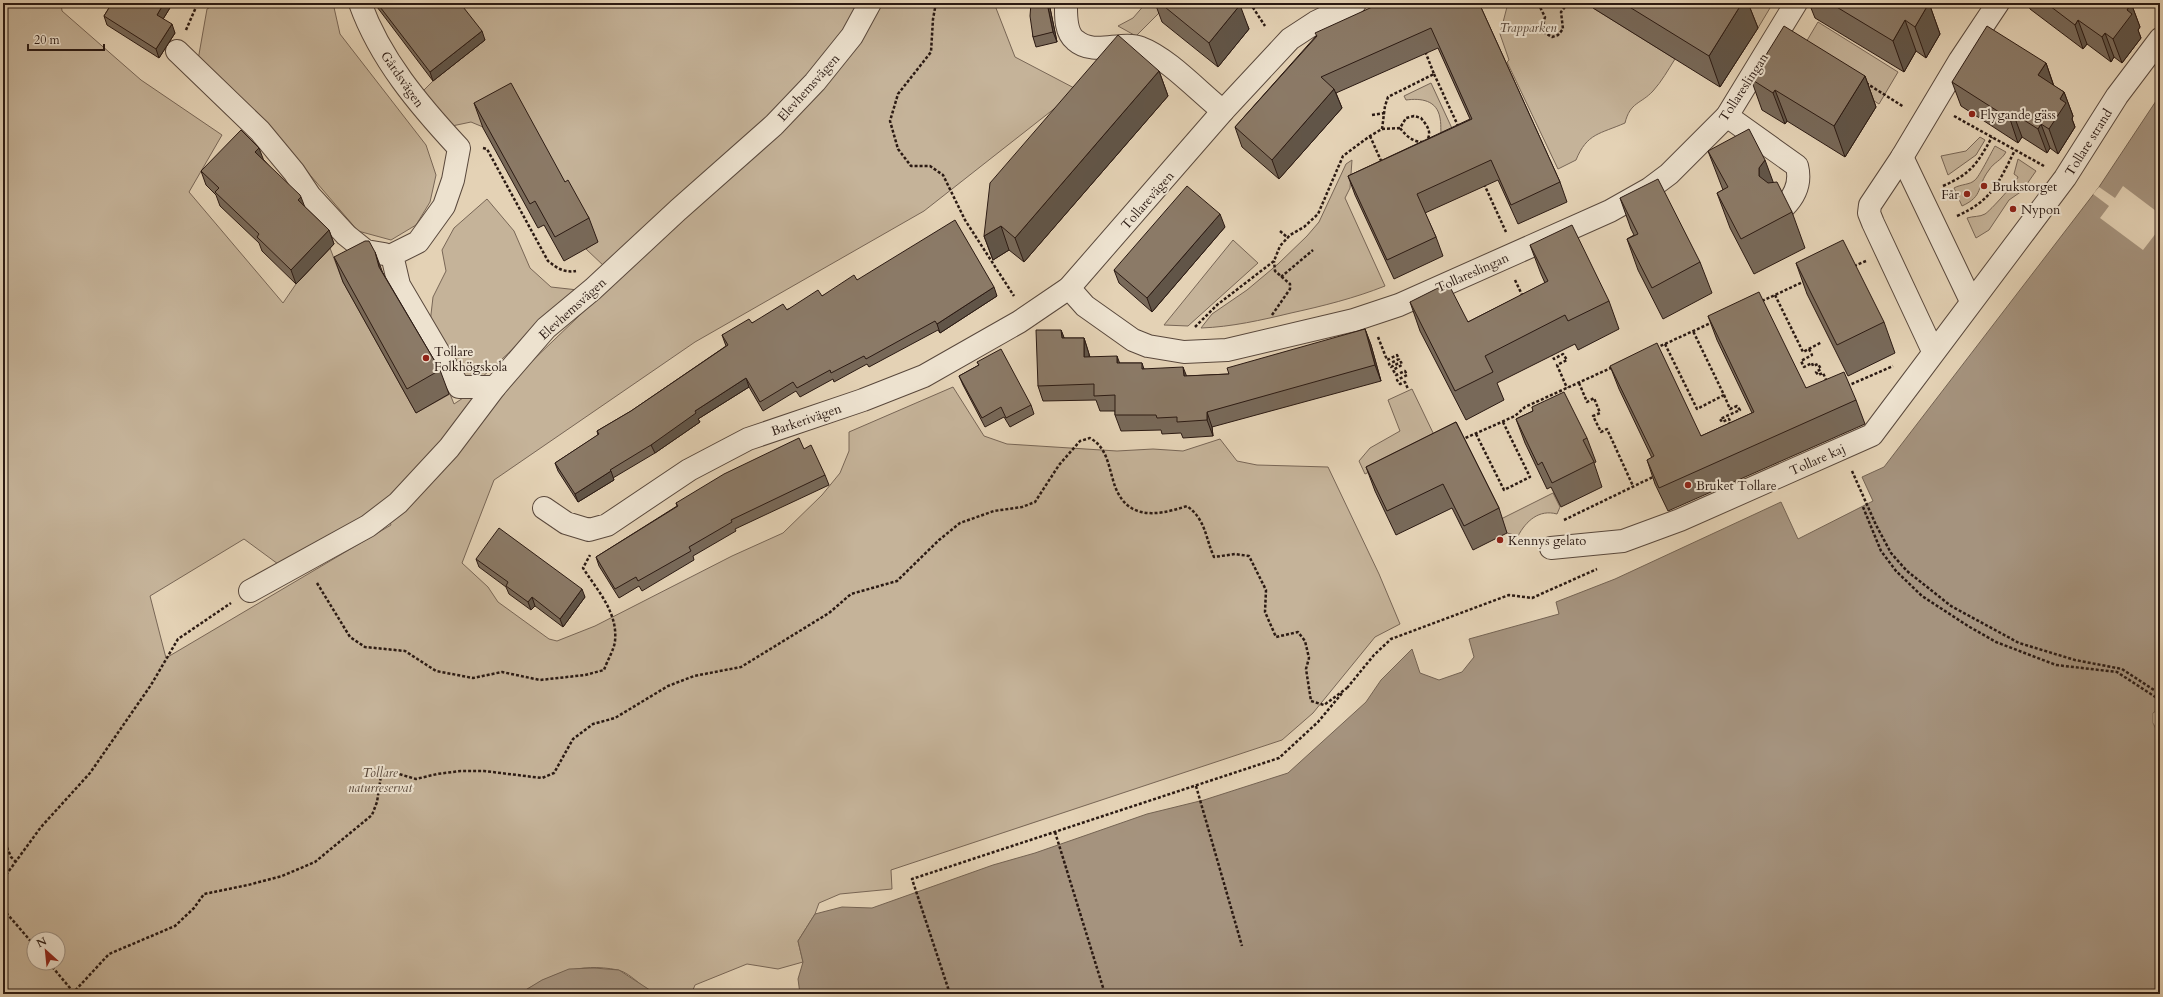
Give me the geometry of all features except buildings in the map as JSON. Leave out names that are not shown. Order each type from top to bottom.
[{"type":"street","name":"Gårdsvägen","points":[[360,3],[369,29],[410,94],[459,148]]},
{"type":"street","name":"Elevhemsvägen","points":[[250,591],[368,526],[398,503],[449,448],[495,387],[546,328],[604,279],[774,125],[815,82],[852,36],[870,3]]},
{"type":"street","points":[[1066,3],[1066,24],[1075,40],[1092,47],[1140,47],[1158,57],[1223,111]]},
{"type":"street","name":"Tollarevägen","points":[[1069,288],[1223,111],[1290,39],[1316,22],[1355,3]]},
{"type":"street","name":"Tollareslingan","points":[[1069,288],[1085,306],[1133,340],[1148,346],[1184,352],[1226,350],[1354,320],[1399,305],[1590,220],[1627,202],[1649,189],[1669,174],[1727,116],[1796,3]]},
{"type":"street","points":[[1902,157],[1971,301],[1933,351],[1869,213],[1870,205],[1902,157],[1944,86],[1998,3]]},
{"type":"street","name":"Tollare strand","points":[[1971,301],[2064,178],[2117,96],[2160,39]]},
{"type":"street","points":[[177,51],[260,131],[294,172],[310,196],[346,236],[366,250],[392,255],[418,242],[444,206],[453,180],[459,148]]},
{"type":"street","points":[[1727,116],[1797,166],[1799,180],[1791,200],[1784,207]]},
{"type":"street","points":[[392,255],[399,285],[459,387],[495,387]]},
{"type":"street","name":"Barkerivägen","points":[[544,508],[566,523],[589,530],[607,525],[689,470],[748,439],[863,400],[924,376],[1019,322],[1069,288]]},
{"type":"street","name":"Tollare kaj","points":[[1551,548],[1623,541],[1680,520],[1872,435],[1933,351]]},
{"type":"path","points":[[195,3],[196,7]]},
{"type":"path","points":[[936,3],[932,19],[931,52],[898,94],[890,121],[891,129],[898,149],[911,166],[930,166],[944,175],[965,220],[1015,299]]},
{"type":"path","points":[[1250,3],[1265,26]]},
{"type":"path","points":[[1538,3],[1545,18],[1543,26],[1545,34],[1552,37],[1558,35],[1563,29],[1561,12],[1568,3]]},
{"type":"path","points":[[1749,3],[1753,5],[1754,3]]},
{"type":"path","points":[[1423,46],[1462,135]]},
{"type":"path","points":[[1382,129],[1387,100],[1390,95],[1434,74]]},
{"type":"path","points":[[1861,80],[1907,109]]},
{"type":"path","points":[[1372,115],[1384,113]]},
{"type":"path","points":[[1950,114],[2050,170]]},
{"type":"path","points":[[1414,116],[1421,118],[1429,131],[1430,137],[1426,142],[1416,141],[1406,136],[1400,128],[1406,118],[1414,116]]},
{"type":"path","points":[[1271,316],[1290,289],[1290,284],[1275,271],[1274,261],[1280,246],[1318,214],[1343,156],[1382,129],[1400,128]]},
{"type":"path","points":[[1370,136],[1383,166]]},
{"type":"path","points":[[1937,189],[1961,178],[1976,166],[1992,137]]},
{"type":"path","points":[[459,148],[486,149],[548,261],[557,268],[568,272],[576,271],[593,263],[604,279]]},
{"type":"path","points":[[1953,218],[1974,208],[1990,194],[2015,150]]},
{"type":"path","points":[[1482,178],[1508,238]]},
{"type":"path","points":[[1280,231],[1288,238]]},
{"type":"path","points":[[1281,277],[1313,250]]},
{"type":"path","points":[[1848,268],[1872,259]]},
{"type":"path","points":[[1190,332],[1217,305],[1274,261]]},
{"type":"path","points":[[1512,274],[1525,301]]},
{"type":"path","points":[[1754,304],[1808,280]]},
{"type":"path","points":[[1775,294],[1803,352],[1822,342]]},
{"type":"path","points":[[1650,350],[1720,319]]},
{"type":"path","points":[[1376,331],[1387,360],[1397,355],[1399,359],[1389,364],[1391,367],[1401,362],[1402,365],[1393,370],[1396,375],[1405,371],[1407,375],[1397,380],[1400,384],[1405,382],[1408,389]]},
{"type":"path","points":[[1693,331],[1730,409],[1737,406],[1740,410],[1720,419],[1722,422],[1729,419],[1731,423],[1724,426]]},
{"type":"path","points":[[1665,344],[1697,408],[1724,395]]},
{"type":"path","points":[[1809,349],[1812,355],[1801,361],[1804,367],[1812,363],[1813,366],[1818,364],[1821,369],[1816,372],[1818,376],[1823,373],[1830,388]]},
{"type":"path","points":[[1556,350],[1551,353],[1554,359],[1563,354],[1567,360],[1557,365],[1567,388]]},
{"type":"path","points":[[1847,386],[1897,364]]},
{"type":"path","points":[[1456,443],[1515,416],[1525,407],[1615,366]]},
{"type":"path","points":[[1579,383],[1587,402],[1594,398],[1600,413],[1594,416],[1601,432],[1607,429],[1633,486]]},
{"type":"path","points":[[1476,434],[1504,490],[1530,477],[1503,422]]},
{"type":"path","points":[[55,971],[74,994],[109,954],[175,926],[194,908],[204,894],[282,876],[315,862],[372,815],[377,802],[382,769],[416,779],[460,771],[484,771],[542,778],[554,773],[573,739],[593,724],[615,718],[668,686],[694,676],[741,667],[829,613],[851,594],[897,581],[939,540],[960,523],[994,510],[1022,507],[1035,502],[1059,465],[1080,441],[1090,438],[1096,442],[1109,460],[1113,480],[1120,498],[1128,506],[1139,513],[1154,514],[1187,506],[1197,513],[1214,557],[1235,554],[1249,556],[1266,590],[1264,612],[1276,637],[1298,632],[1305,641],[1309,658],[1306,669],[1311,701],[1324,705],[1347,688]]},
{"type":"path","points":[[1842,448],[1873,518],[1891,553],[1907,571],[1928,590],[1951,606],[2019,643],[2075,660],[2122,669],[2160,694]]},
{"type":"path","points":[[1564,520],[1661,473]]},
{"type":"path","points":[[1863,507],[1881,551],[1896,571],[1922,596],[1968,626],[1996,642],[2056,665],[2117,672],[2160,700]]},
{"type":"path","points":[[303,562],[330,601],[350,637],[365,647],[405,651],[436,671],[473,678],[502,672],[540,680],[585,675],[604,670],[615,642],[615,625],[611,611],[583,568],[587,558],[592,553]]},
{"type":"path","points":[[3,879],[41,827],[90,773],[151,685],[178,639],[250,591]]},
{"type":"path","points":[[950,994],[912,879],[1279,758],[1318,722],[1374,655],[1391,639],[1407,632]]},
{"type":"path","points":[[1196,786],[1242,946]]},
{"type":"path","points":[[1055,832],[1105,994]]},
{"type":"path","points":[[3,838],[10,857],[16,862]]},
{"type":"path","points":[[3,909],[26,936]]},
{"type":"green space","name":"Tollare naturreservat","points":[[3,3],[61,3],[62,11],[141,80],[222,135],[189,192],[283,303],[296,284],[330,248],[343,282],[416,413],[450,394],[454,404],[466,396],[502,390],[605,291],[605,267],[586,249],[597,242],[520,107],[483,127],[471,122],[452,126],[423,91],[433,81],[456,3],[994,3],[1015,57],[1078,90],[924,211],[695,342],[494,480],[462,563],[488,587],[498,602],[549,639],[557,641],[595,626],[732,556],[783,533],[822,495],[840,473],[849,451],[849,432],[953,387],[984,436],[1007,444],[1117,451],[1153,449],[1183,451],[1220,439],[1237,461],[1257,465],[1328,467],[1379,574],[1400,624],[1375,637],[1313,713],[1282,740],[891,870],[892,889],[840,894],[819,903],[815,914],[798,941],[803,962],[778,969],[747,964],[695,985],[691,992],[687,994],[652,993],[623,972],[604,968],[590,968],[578,969],[554,976],[519,994],[3,994]],"holes":[[[384,505],[391,525],[166,658],[150,596],[244,539],[278,564]]]},
{"type":"green space","points":[[217,3],[333,3],[340,34],[426,145],[436,175],[430,202],[416,225],[391,240],[358,231],[263,120],[198,60],[207,9]]},
{"type":"green space","points":[[1146,3],[1169,3],[1136,36],[1118,26],[1133,18]]},
{"type":"green space","name":"Trapparken","points":[[1508,3],[1596,3],[1593,8],[1675,59],[1653,91],[1633,107],[1627,116],[1625,123],[1601,132],[1590,139],[1580,151],[1576,160],[1558,169],[1507,62],[1509,60],[1500,34]]},
{"type":"green space","points":[[1717,3],[1773,3],[1758,28]]},
{"type":"green space","points":[[1818,22],[1898,72],[1879,104],[1799,54]]},
{"type":"green space","points":[[1431,83],[1456,137],[1444,143],[1441,133],[1440,118],[1436,107],[1423,100],[1406,100],[1404,96]]},
{"type":"green space","points":[[1980,137],[1985,140],[1976,155],[1948,175],[1941,156],[1966,151]]},
{"type":"green space","points":[[1995,146],[2006,152],[1989,170],[1974,199],[1962,206],[1954,188],[1971,183],[1977,178]]},
{"type":"green space","points":[[2018,159],[2036,171],[2022,191],[2009,200],[1989,230],[1976,238],[1967,218],[1985,214],[2008,190],[2018,177],[2014,174]]},
{"type":"green space","points":[[1352,160],[1350,188],[1345,198],[1385,286],[1315,308],[1235,325],[1201,328],[1212,314],[1247,290],[1278,264],[1307,236],[1319,222],[1346,164]]},
{"type":"green space","points":[[487,199],[514,231],[530,268],[551,287],[578,290],[480,379],[464,380],[430,323],[433,297],[446,271],[442,250],[454,228]]},
{"type":"green space","points":[[1233,240],[1258,263],[1188,326],[1164,325]]},
{"type":"green space","points":[[1412,389],[1436,439],[1365,474],[1359,461],[1370,448],[1400,431],[1388,400]]},
{"type":"green space","points":[[1553,493],[1560,507],[1557,514],[1544,513],[1539,515],[1529,521],[1518,536],[1507,533],[1501,519]]},
{"type":"shaded area","points":[[2160,95],[2160,708],[2153,713],[2153,723],[2160,737],[2160,994],[800,994],[798,979],[803,962],[798,941],[815,914],[842,907],[872,908],[993,865],[1035,853],[1147,814],[1204,800],[1288,773],[1366,702],[1381,680],[1412,649],[1420,673],[1439,680],[1462,672],[1474,657],[1469,639],[1559,614],[1556,602],[1615,579],[1781,502],[1798,539],[1873,501],[1862,477],[1884,467],[2099,187]]},
{"type":"shaded area","points":[[594,968],[619,970],[656,994],[519,994],[542,980],[569,969]]},
{"type":"pier","points":[[2123,186],[2160,214],[2160,228],[2143,250],[2100,218],[2109,206],[2093,194],[2099,187],[2115,198]]},
{"type":"place","name":"Flygande gäss","points":[[1972,114]]},
{"type":"place","name":"Brukstorget","points":[[1984,186]]},
{"type":"place","name":"Får","points":[[1967,194]]},
{"type":"place","name":"Nypon","points":[[2013,209]]},
{"type":"place","name":"Tollare Folkhögskola","points":[[426,358]]},
{"type":"place","name":"Bruket Tollare","points":[[1688,485]]},
{"type":"place","name":"Kennys gelato","points":[[1500,540]]}]
